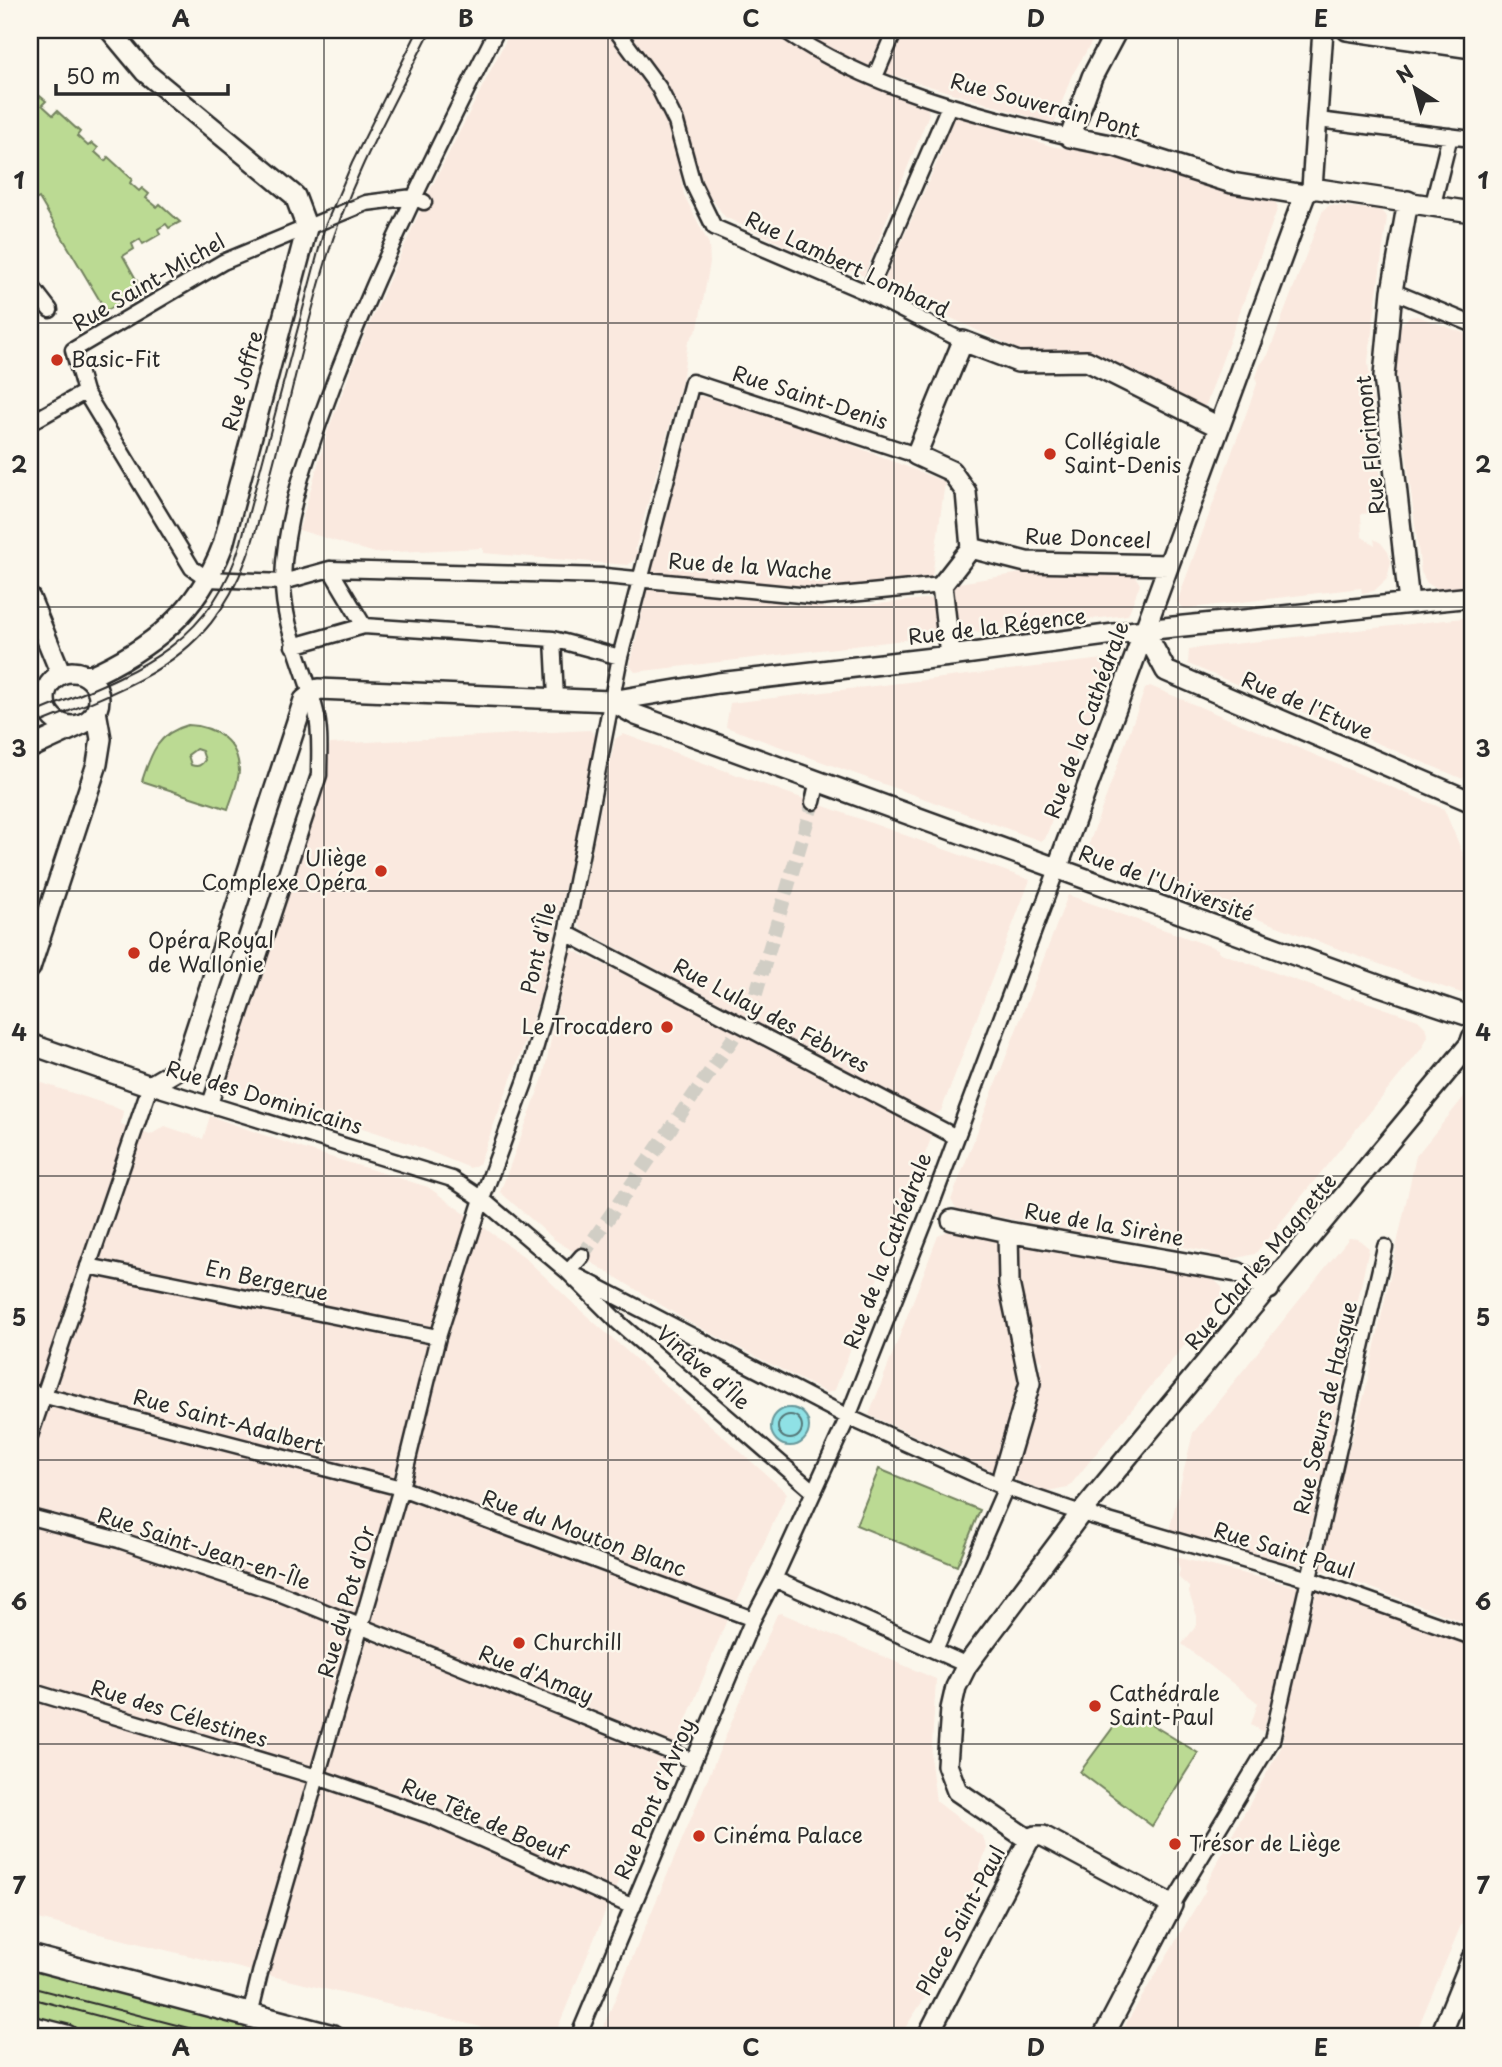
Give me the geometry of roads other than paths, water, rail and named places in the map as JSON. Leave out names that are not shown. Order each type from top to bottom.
[{"type":"street","points":[[110,30],[145,72],[295,196],[307,228]]},
{"type":"street","points":[[211,1104],[318,775],[320,739],[314,691],[293,646],[286,611],[283,582],[286,533],[316,429],[354,330],[419,199],[497,30]]},
{"type":"street","name":"Rue Lambert Lombard","points":[[616,30],[659,88],[676,122],[693,184],[714,227],[869,293],[962,341]]},
{"type":"street","name":"Rue Souverain Pont","points":[[784,30],[832,58],[949,106],[1115,146],[1232,183],[1433,204],[1472,212]]},
{"type":"street","points":[[875,77],[895,30]]},
{"type":"street","points":[[1070,137],[1092,77],[1117,30]]},
{"type":"street","name":"Rue de la Cathédrale","points":[[814,1492],[848,1417],[928,1214],[1308,192],[1318,120],[1322,30]]},
{"type":"street","points":[[1347,30],[1472,48]]},
{"type":"street","points":[[869,293],[949,106]]},
{"type":"street","points":[[1318,120],[1472,139]]},
{"type":"street","points":[[1433,204],[1450,136]]},
{"type":"street","name":"Rue Saint-Michel","points":[[200,574],[85,392],[70,344],[223,262],[366,203],[419,199]]},
{"type":"street","name":"Rue Florimont","points":[[1408,201],[1392,292],[1384,376],[1409,603]]},
{"type":"street","name":"Rue Joffre","points":[[88,677],[130,657],[163,633],[190,605],[200,574],[223,545],[307,228]]},
{"type":"street","points":[[30,284],[50,310]]},
{"type":"street","points":[[1392,292],[1472,324]]},
{"type":"street","points":[[950,656],[942,585],[971,548],[965,492],[951,471],[916,455],[962,341],[1018,362],[1087,361],[1219,428]]},
{"type":"street","name":"Rue Saint-Denis","points":[[692,382],[916,455]]},
{"type":"street","name":"Pont d'Île","points":[[482,1199],[526,1080],[566,933],[620,657],[692,382]]},
{"type":"street","points":[[30,423],[85,392]]},
{"type":"street","name":"Rue Donceel","points":[[971,548],[1026,562],[1168,565]]},
{"type":"street","points":[[330,569],[364,626]]},
{"type":"street","name":"Rue de la Wache","points":[[200,574],[283,582],[330,569],[605,576],[820,597],[942,585]]},
{"type":"street","name":"Rue de la Régence","points":[[611,701],[718,683],[1144,630],[1472,597]]},
{"type":"street","points":[[31,601],[57,677]]},
{"type":"street","points":[[293,646],[364,626],[553,639],[620,657]]},
{"type":"street","name":"Rue de l'Etuve","points":[[1144,630],[1166,671],[1472,802]]},
{"type":"street","points":[[553,639],[556,698]]},
{"type":"street","points":[[30,689],[57,677],[79,673],[88,677],[98,692],[99,702],[90,718],[30,748]]},
{"type":"street","points":[[57,677],[45,696],[49,714],[64,725],[90,718]]},
{"type":"street","points":[[30,1436],[37,1394],[88,1266],[150,1086],[184,1066],[304,700],[314,691],[611,701]]},
{"type":"street","name":"Rue de l'Université","points":[[611,701],[636,716],[1472,1017]]},
{"type":"street","points":[[30,968],[97,765],[101,738],[90,718]]},
{"type":"street","points":[[813,802],[818,780]]},
{"type":"street","name":"Rue Lulay des Fèbvres","points":[[566,933],[956,1137]]},
{"type":"street","name":"Rue Charles Magnette","points":[[1029,1840],[957,1791],[947,1765],[951,1709],[956,1687],[967,1665],[1081,1513],[1269,1289],[1470,1044],[1472,1038]]},
{"type":"street","name":"Rue des Dominicains","points":[[30,1044],[248,1118],[452,1179],[482,1199]]},
{"type":"street","name":"Vinâve d'Île","points":[[482,1199],[568,1272],[619,1323],[814,1492]]},
{"type":"street","name":"Rue du Pot d'Or","points":[[250,2015],[401,1489],[438,1337],[482,1199]]},
{"type":"street","name":"Rue de la Sirène","points":[[928,1214],[1237,1272],[1269,1289]]},
{"type":"street","points":[[935,1650],[1003,1482],[1030,1383],[1009,1283],[1008,1231]]},
{"type":"street","name":"Rue Sœurs de Hasque","points":[[1172,1905],[1272,1740],[1385,1247]]},
{"type":"street","points":[[568,1272],[583,1256]]},
{"type":"street","name":"En Bergerue","points":[[88,1266],[438,1337]]},
{"type":"street","name":"Vinâve d'Île","points":[[568,1272],[848,1417],[1003,1482]]},
{"type":"street","name":"Rue Saint-Adalbert","points":[[37,1394],[401,1489]]},
{"type":"street","name":"Rue Saint Paul","points":[[1003,1482],[1081,1513],[1309,1579],[1472,1637]]},
{"type":"street","name":"Rue du Mouton Blanc","points":[[401,1489],[753,1619]]},
{"type":"street","name":"Rue Pont d'Avroy","points":[[578,2037],[753,1619],[775,1579],[814,1492]]},
{"type":"street","name":"Rue Saint-Jean-en-Île","points":[[30,1517],[119,1540],[263,1588],[331,1613],[362,1628]]},
{"type":"street","points":[[775,1579],[967,1665]]},
{"type":"street","name":"Rue d'Amay","points":[[362,1628],[694,1761]]},
{"type":"street","name":"Rue des Célestines","points":[[30,1691],[317,1777]]},
{"type":"street","name":"Rue Tête de Boeuf","points":[[317,1777],[430,1816],[632,1907]]},
{"type":"street","name":"Place Saint-Paul","points":[[927,2037],[1029,1840],[1035,1836],[1052,1839],[1172,1905]]},
{"type":"street","points":[[1103,2037],[1172,1905]]},
{"type":"street","points":[[30,1957],[333,2037]]},
{"type":"street","points":[[1440,2037],[1472,1958]]},
{"type":"street","points":[[30,2028],[66,2037]]},
{"type":"water","points":[[790,1408],[803,1414],[809,1427],[803,1440],[790,1446],[777,1440],[771,1427],[777,1414]]},
{"type":"tunnel","points":[[582,1256],[752,1007],[813,802]]},
{"type":"tram line","points":[[30,715],[99,687],[159,655],[185,635],[208,610],[227,579],[241,542],[325,226],[352,163],[418,30]]},
{"type":"tram line","points":[[30,727],[128,686],[173,659],[211,623],[235,586],[257,525],[312,311],[336,231],[373,143],[431,30]]},
{"type":"tram line","points":[[30,1987],[223,2037]]},
{"type":"tram line","points":[[30,1998],[179,2037]]},
{"type":"place","name":"Basic-Fit","points":[[57,360]]},
{"type":"place","name":"Collégiale Saint-Denis","points":[[1050,454]]},
{"type":"place","name":"Uliège Complexe Opéra","points":[[381,871]]},
{"type":"place","name":"Opéra Royal de Wallonie","points":[[134,953]]},
{"type":"place","name":"Le Trocadero","points":[[667,1027]]},
{"type":"place","name":"Churchill","points":[[519,1643]]},
{"type":"place","name":"Cathédrale Saint-Paul","points":[[1095,1706]]},
{"type":"place","name":"Cinéma Palace","points":[[699,1836]]},
{"type":"place","name":"Trésor de Liège","points":[[1175,1844]]}]
